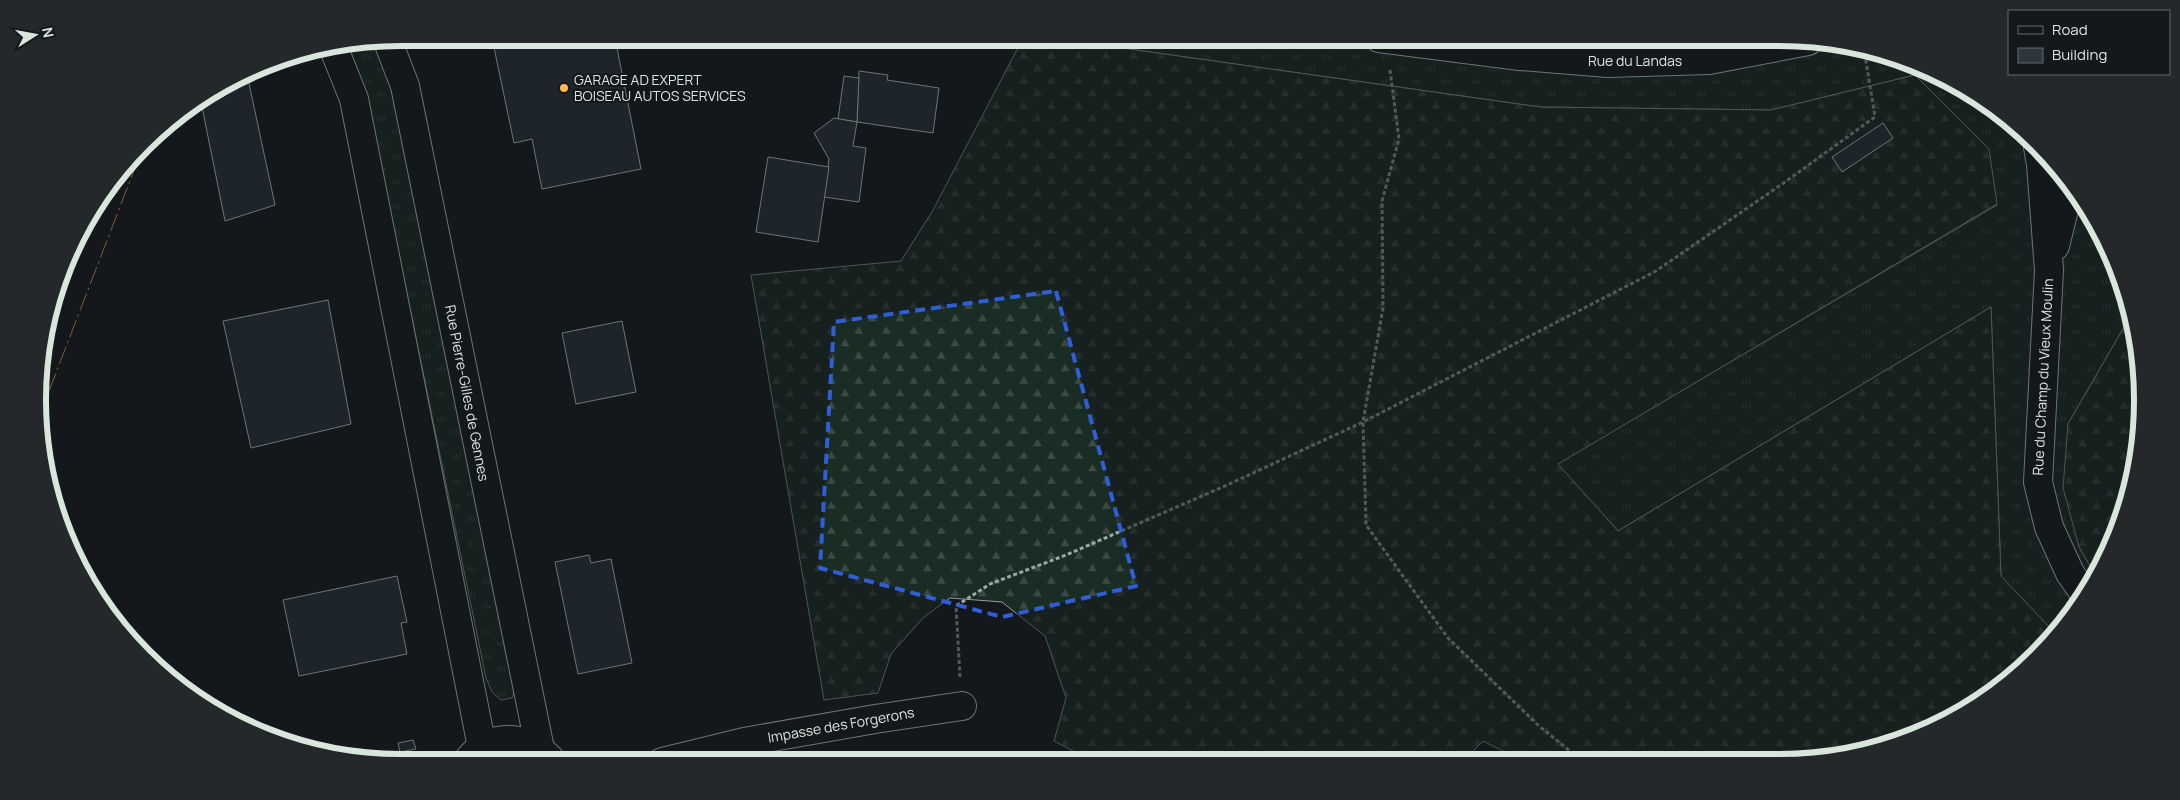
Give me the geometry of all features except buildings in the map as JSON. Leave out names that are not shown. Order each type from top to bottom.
[{"type":"street","name":"Rue Pierre-Gilles de Gennes","points":[[391,46],[404,86],[546,754]]},
{"type":"street","name":"Rue du Landas","points":[[1443,46],[1520,56],[1608,63],[1709,60],[1780,46]]},
{"type":"street","name":"Rue Pierre-Gilles de Gennes","points":[[335,52],[354,99],[474,754]]},
{"type":"street","name":"Rue du Champ du Vieux Moulin","points":[[2040,161],[2049,270],[2038,482],[2050,526],[2070,573],[2080,587]]},
{"type":"street","name":"Rue du Champ du Vieux Moulin","points":[[2049,270],[2068,194]]},
{"type":"street","name":"Impasse des Forgerons","points":[[695,754],[744,742],[875,718],[962,706]]},
{"type":"street","name":"Rue Pierre-Gilles de Gennes","points":[[476,754],[496,741],[511,739],[526,742],[543,754]]},
{"type":"path","points":[[1383,46],[1399,139],[1382,201],[1383,308],[1363,422],[1366,525],[1448,638],[1539,726],[1574,754]]},
{"type":"path","points":[[962,706],[956,606],[990,584],[1066,555],[1216,490],[1363,422],[1656,271],[1875,117],[1865,57]]},
{"type":"highlighted area","points":[[1056,291],[1136,586],[1002,617],[820,568],[834,322]]},
{"type":"green space","points":[[1019,46],[1108,46],[1540,107],[1771,110],[1915,75],[1989,149],[1997,204],[1558,464],[1618,531],[1991,307],[2001,576],[2050,628],[2030,650],[1995,681],[1977,694],[1936,717],[1915,727],[1872,742],[1826,751],[1803,753],[1509,754],[1483,741],[1470,754],[1079,754],[1054,741],[1066,698],[1045,636],[1002,602],[950,598],[923,618],[891,654],[878,693],[824,700],[751,275],[901,261],[933,210]]},
{"type":"green space","points":[[1108,46],[1803,47],[1849,53],[1894,65],[1936,83],[1977,106],[2030,150],[2074,203],[2107,265],[2126,324],[2068,424],[2079,547],[2091,567],[2074,597],[2050,628],[2001,577],[1991,307],[1618,531],[1557,464],[1997,205],[1915,75],[1771,110],[1540,107]]},
{"type":"green space","points":[[381,47],[394,78],[517,684],[512,698],[501,700],[492,692],[486,678],[365,90],[350,50]]},
{"type":"green space","points":[[2126,324],[2133,377],[2134,400],[2131,446],[2122,492],[2115,514],[2091,567],[2079,547],[2063,488],[2068,424]]},
{"type":"power","points":[[46,399],[136,165]]},
{"type":"place","name":"GARAGE AD EXPERT BOISEAU AUTOS SERVICES","points":[[564,88]]}]
